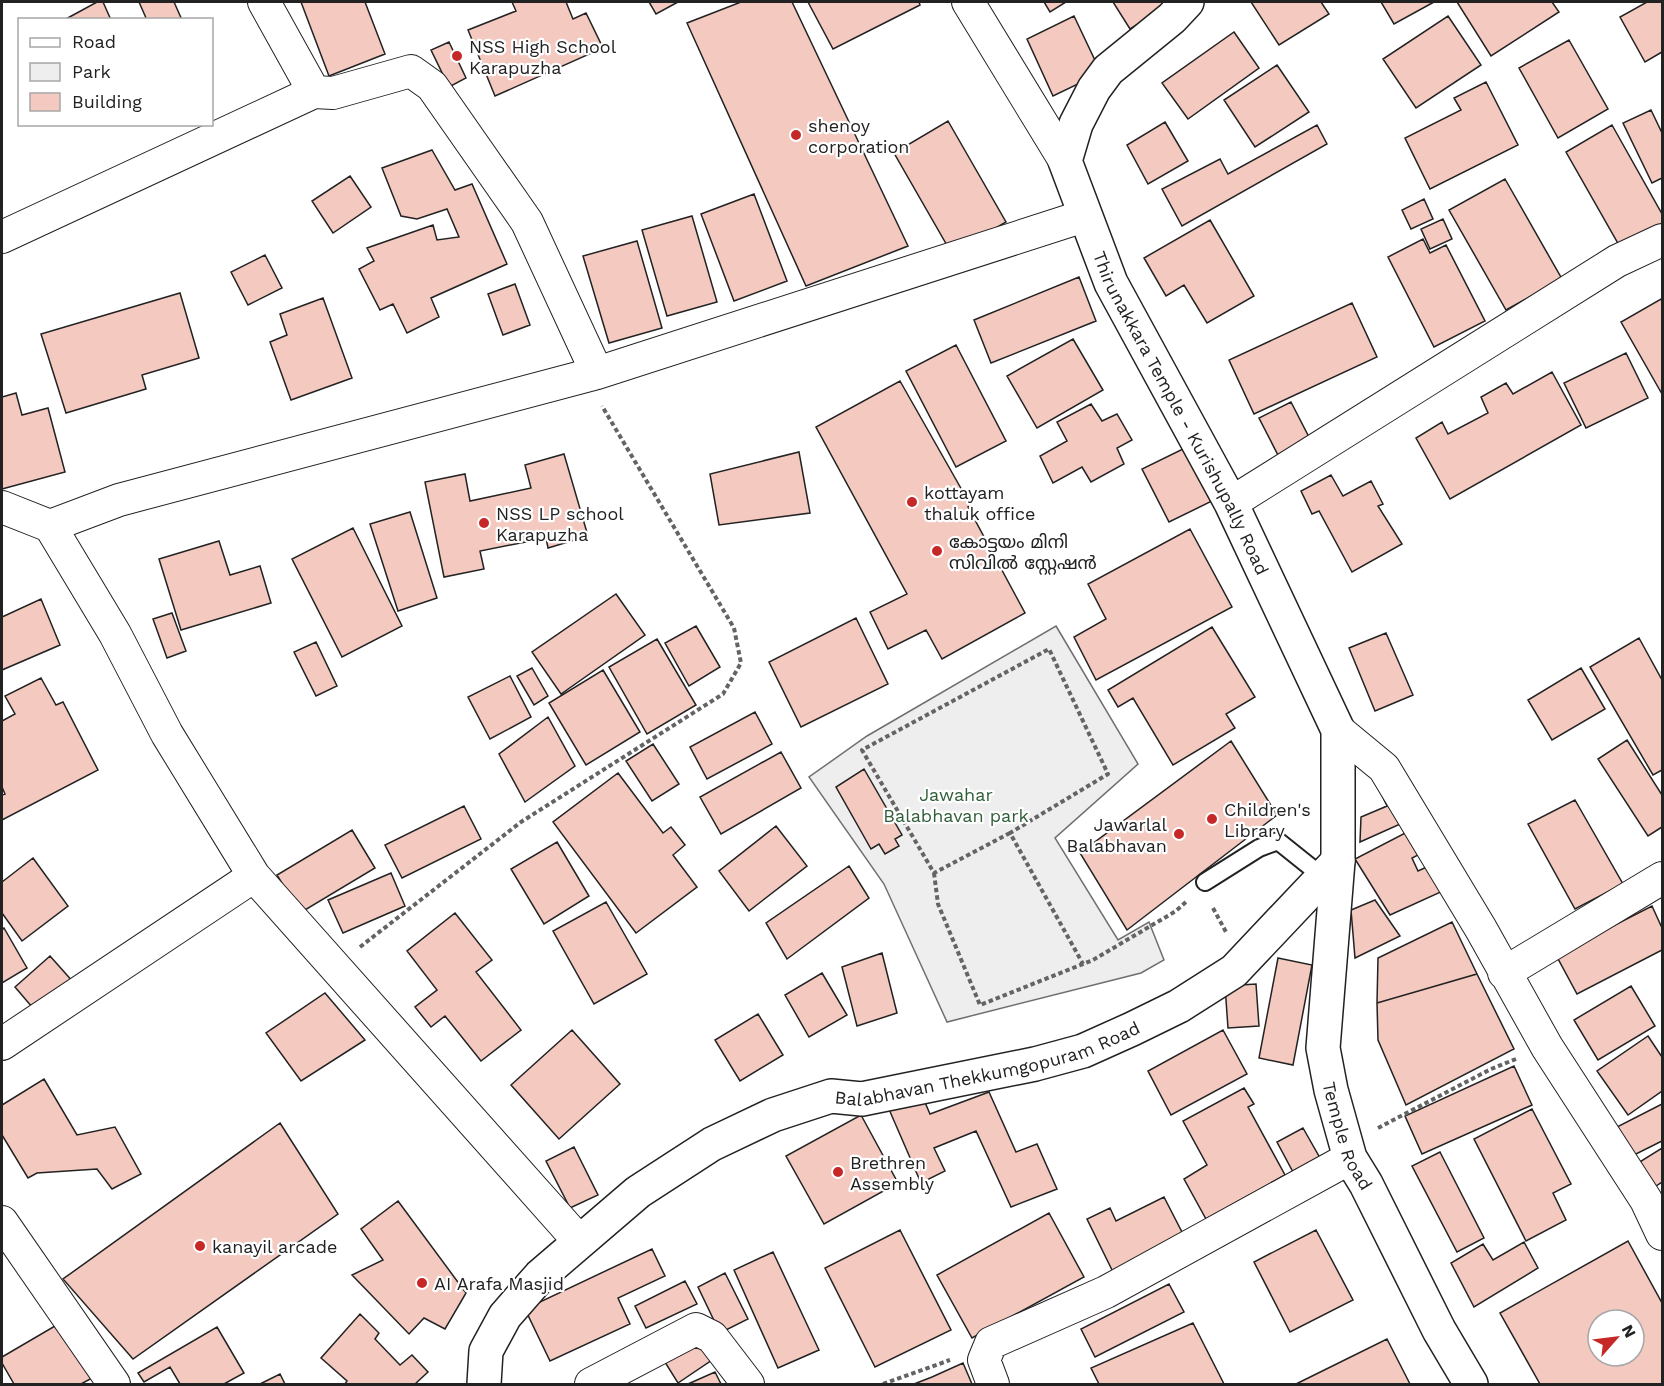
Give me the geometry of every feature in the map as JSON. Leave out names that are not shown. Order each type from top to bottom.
[{"type":"main road","points":[[1065,162],[1076,124],[1101,80],[1134,46],[1172,18],[1187,2]]},
{"type":"main road","name":"Thirunakkara Temple - Kurishupally Road","points":[[1065,162],[1111,283],[1231,503],[1338,730],[1330,869]]},
{"type":"main road","name":"Temple Road","points":[[1330,869],[1323,1048],[1347,1152],[1366,1184],[1439,1330],[1471,1384]]},
{"type":"main road","name":"Balabhavan Thekkumgopuram Road","points":[[484,1384],[486,1351],[505,1316],[540,1276],[638,1192],[712,1144],[773,1115],[831,1096],[862,1099],[1035,1064],[1083,1051],[1142,1025],[1179,1006],[1234,972],[1330,869]]},
{"type":"street","points":[[264,2],[314,92]]},
{"type":"street","points":[[968,2],[1065,162]]},
{"type":"street","points":[[2,237],[314,92],[333,93],[411,71],[432,86],[527,222],[591,375]]},
{"type":"street","points":[[50,525],[119,500],[591,375],[1084,216]]},
{"type":"street","points":[[1231,503],[1617,261],[1662,240]]},
{"type":"street","points":[[2,507],[50,525],[115,634],[167,734],[254,876],[579,1241]]},
{"type":"street","points":[[1338,730],[1384,768],[1481,929],[1547,1047],[1654,1195],[1662,1234]]},
{"type":"street","points":[[2,1044],[254,876]]},
{"type":"street","points":[[1504,973],[1662,878]]},
{"type":"street","points":[[993,1384],[984,1360],[991,1344],[1106,1292],[1347,1152]]},
{"type":"street","points":[[2,1222],[114,1384]]},
{"type":"street","points":[[591,1384],[696,1329],[712,1337],[748,1384]]},
{"type":"lane","points":[[1205,882],[1259,848],[1278,841],[1330,869]]},
{"type":"path","points":[[335,966],[521,822],[723,694],[741,663],[734,628],[591,375]]},
{"type":"path","points":[[934,873],[1010,832],[1108,774],[1049,649],[862,750],[934,873],[938,904],[980,1005],[1094,960],[1176,911],[1188,899]]},
{"type":"path","points":[[1010,832],[1083,964]]},
{"type":"path","points":[[1347,1152],[1491,1069],[1547,1047]]},
{"type":"path","points":[[883,1384],[961,1357]]},
{"type":"green space","name":"Jawahar Balabhavan park","points":[[1056,626],[1138,764],[1055,838],[1118,940],[1149,922],[1164,960],[1141,973],[947,1022],[884,884],[809,777],[867,736]]},
{"type":"building","points":[[97,2],[103,2],[110,18],[68,18]]},
{"type":"building","points":[[139,2],[174,2],[181,18],[146,18]]},
{"type":"building","points":[[301,2],[365,2],[385,54],[329,76]]},
{"type":"building","points":[[512,2],[566,2],[573,19],[586,13],[603,48],[495,96],[468,30],[516,11]]},
{"type":"building","points":[[649,2],[678,2],[656,14]]},
{"type":"building","name":"shenoy corporation","points":[[741,2],[792,2],[908,246],[806,286],[687,23]]},
{"type":"building","points":[[808,2],[919,2],[920,5],[833,49]]},
{"type":"building","points":[[1044,2],[1066,2],[1050,12]]},
{"type":"building","points":[[1113,2],[1163,2],[1166,7],[1130,29]]},
{"type":"building","points":[[1251,2],[1321,2],[1329,14],[1279,45]]},
{"type":"building","points":[[1381,2],[1434,2],[1394,24]]},
{"type":"building","points":[[1457,2],[1552,2],[1559,12],[1491,56]]},
{"type":"building","points":[[1647,2],[1662,2],[1662,52],[1645,62],[1620,17]]},
{"type":"building","points":[[1074,16],[1101,73],[1053,96],[1027,39]]},
{"type":"building","points":[[1448,16],[1481,65],[1416,108],[1383,59]]},
{"type":"building","points":[[1234,32],[1259,68],[1188,119],[1162,83]]},
{"type":"building","points":[[1569,40],[1608,109],[1558,138],[1519,68]]},
{"type":"building","points":[[449,42],[466,78],[449,87],[431,50]]},
{"type":"building","points":[[1277,65],[1309,112],[1255,147],[1224,100]]},
{"type":"building","points":[[1486,82],[1518,145],[1430,189],[1405,138],[1461,110],[1454,98]]},
{"type":"building","points":[[1651,110],[1662,133],[1662,178],[1652,183],[1623,123]]},
{"type":"building","points":[[948,121],[1006,222],[952,254],[894,153]]},
{"type":"building","points":[[1165,122],[1188,161],[1148,184],[1127,145]]},
{"type":"building","points":[[1317,125],[1327,144],[1182,226],[1162,189],[1220,159],[1228,174]]},
{"type":"building","points":[[1612,125],[1662,214],[1662,241],[1628,261],[1566,152]]},
{"type":"building","points":[[432,150],[455,190],[472,184],[507,264],[431,298],[439,317],[407,333],[393,304],[380,310],[359,269],[374,261],[367,248],[433,225],[437,240],[459,237],[447,209],[417,219],[401,216],[382,168]]},
{"type":"building","points":[[350,176],[371,207],[333,233],[312,201]]},
{"type":"building","points":[[1505,179],[1562,279],[1506,310],[1449,210]]},
{"type":"building","points":[[754,194],[787,281],[734,301],[701,214]]},
{"type":"building","points":[[1424,199],[1433,219],[1411,229],[1402,210]]},
{"type":"building","points":[[692,216],[717,302],[667,316],[642,230]]},
{"type":"building","points":[[1443,219],[1452,239],[1430,249],[1421,229]]},
{"type":"building","points":[[1210,220],[1254,296],[1207,323],[1184,285],[1166,296],[1144,258]]},
{"type":"building","points":[[1423,239],[1430,253],[1446,245],[1485,321],[1434,347],[1388,257]]},
{"type":"building","points":[[637,241],[662,328],[609,343],[583,256]]},
{"type":"building","points":[[265,255],[282,288],[248,305],[231,272]]},
{"type":"building","points":[[1079,277],[1096,321],[991,363],[974,320]]},
{"type":"building","points":[[515,284],[530,325],[503,335],[488,294]]},
{"type":"building","points":[[180,293],[199,358],[142,375],[146,389],[66,413],[41,334]]},
{"type":"building","points":[[323,298],[352,378],[291,400],[270,342],[287,335],[280,314]]},
{"type":"building","points":[[1661,299],[1662,301],[1662,394],[1621,322]]},
{"type":"building","points":[[1352,303],[1377,357],[1254,414],[1229,360]]},
{"type":"building","points":[[1073,339],[1103,390],[1037,428],[1007,376]]},
{"type":"building","points":[[956,345],[1006,441],[956,467],[906,371]]},
{"type":"building","points":[[1626,353],[1648,398],[1586,428],[1564,383]]},
{"type":"building","points":[[1552,372],[1581,425],[1450,499],[1416,438],[1442,422],[1448,434],[1488,413],[1481,397],[1506,383],[1513,394]]},
{"type":"building","name":"കോട്ടയം മിനി സിവിൽ സ്റ്റേഷൻ","points":[[900,381],[971,506],[968,507],[1025,613],[942,659],[926,630],[888,649],[870,612],[907,594],[816,427]]},
{"type":"building","points":[[16,393],[22,415],[48,408],[65,472],[2,489],[2,397]]},
{"type":"building","points":[[1291,402],[1313,445],[1281,461],[1259,418]]},
{"type":"building","points":[[1091,404],[1102,421],[1117,414],[1132,440],[1117,448],[1124,464],[1091,482],[1082,467],[1053,483],[1040,456],[1067,441],[1057,422]]},
{"type":"building","points":[[1187,447],[1214,500],[1169,522],[1142,469]]},
{"type":"building","points":[[799,452],[810,513],[719,525],[710,474]]},
{"type":"building","points":[[564,454],[588,536],[548,548],[546,538],[480,551],[484,569],[444,577],[425,482],[465,474],[470,501],[531,488],[525,465]]},
{"type":"building","points":[[1331,475],[1343,496],[1371,481],[1383,504],[1378,506],[1402,544],[1352,572],[1319,511],[1312,514],[1301,491]]},
{"type":"building","points":[[410,512],[437,598],[398,611],[370,524]]},
{"type":"building","points":[[353,528],[402,626],[342,657],[292,559]]},
{"type":"building","points":[[1190,529],[1232,607],[1096,680],[1074,637],[1106,619],[1088,584]]},
{"type":"building","points":[[219,541],[230,575],[260,566],[271,603],[181,630],[159,559]]},
{"type":"building","points":[[616,594],[645,635],[561,694],[532,652]]},
{"type":"building","points":[[41,599],[60,645],[2,670],[2,617]]},
{"type":"building","points":[[172,613],[186,651],[167,658],[153,619]]},
{"type":"building","points":[[856,618],[888,684],[801,727],[769,662]]},
{"type":"building","points":[[696,626],[720,667],[689,686],[665,643]]},
{"type":"building","points":[[1212,627],[1255,697],[1226,714],[1235,728],[1173,765],[1133,698],[1118,707],[1108,690]]},
{"type":"building","points":[[1386,633],[1413,695],[1375,711],[1349,648]]},
{"type":"building","points":[[1639,638],[1662,680],[1662,770],[1653,775],[1590,667]]},
{"type":"building","points":[[657,639],[696,705],[647,734],[609,667]]},
{"type":"building","points":[[316,642],[337,686],[316,696],[294,652]]},
{"type":"building","points":[[532,668],[548,696],[534,705],[517,676]]},
{"type":"building","points":[[1581,668],[1605,709],[1552,740],[1528,700]]},
{"type":"building","points":[[603,670],[640,732],[586,765],[549,703]]},
{"type":"building","points":[[510,676],[531,717],[490,739],[468,697]]},
{"type":"building","points":[[41,678],[56,705],[63,702],[98,770],[2,820],[2,795],[5,794],[2,787],[2,721],[15,714],[5,696]]},
{"type":"building","points":[[755,712],[772,744],[707,779],[690,747]]},
{"type":"building","points":[[548,717],[575,766],[525,802],[499,754]]},
{"type":"building","points":[[1627,740],[1662,795],[1662,827],[1648,836],[1598,759]]},
{"type":"building","name":"Jawarlal Balabhavan","points":[[1231,741],[1277,815],[1127,930],[1080,853]]},
{"type":"building","points":[[653,744],[679,784],[652,801],[626,761]]},
{"type":"building","points":[[781,752],[801,788],[721,834],[700,797]]},
{"type":"building","points":[[864,769],[902,835],[895,839],[899,846],[885,854],[879,844],[871,849],[836,787]]},
{"type":"building","points":[[618,773],[663,833],[671,827],[685,845],[673,855],[697,887],[636,933],[553,822]]},
{"type":"building","points":[[1377,785],[1407,821],[1360,842],[1361,817],[1387,806]]},
{"type":"building","points":[[1575,800],[1623,884],[1575,909],[1528,824]]},
{"type":"building","points":[[464,806],[481,839],[402,878],[385,845]]},
{"type":"building","points":[[776,826],[807,866],[749,911],[719,871]]},
{"type":"building","points":[[352,830],[375,868],[300,913],[277,875]]},
{"type":"building","points":[[1411,830],[1422,853],[1412,858],[1418,871],[1431,865],[1443,891],[1390,915],[1355,859]]},
{"type":"building","points":[[557,842],[589,896],[544,924],[511,869]]},
{"type":"building","points":[[33,858],[68,906],[22,941],[2,913],[2,882]]},
{"type":"building","points":[[849,866],[869,898],[787,959],[766,923]]},
{"type":"building","points":[[391,873],[405,906],[343,933],[328,900]]},
{"type":"building","points":[[1375,900],[1400,936],[1355,958],[1351,910]]},
{"type":"building","points":[[606,902],[647,974],[594,1004],[553,931]]},
{"type":"building","points":[[1652,906],[1662,928],[1662,950],[1577,994],[1556,955]]},
{"type":"building","points":[[455,913],[492,960],[476,972],[521,1030],[481,1061],[445,1016],[431,1027],[415,1007],[437,990],[407,951]]},
{"type":"building","points":[[1452,922],[1477,974],[1377,1003],[1378,958]]},
{"type":"building","points":[[4,928],[27,968],[2,983],[2,930]]},
{"type":"building","points":[[882,953],[897,1013],[857,1026],[842,967]]},
{"type":"building","points":[[50,956],[74,983],[38,1014],[15,987]]},
{"type":"building","points":[[1278,958],[1312,965],[1293,1065],[1259,1058]]},
{"type":"building","points":[[822,973],[847,1015],[809,1037],[785,995]]},
{"type":"building","points":[[1477,974],[1514,1049],[1406,1105],[1378,1040],[1377,1003]]},
{"type":"building","points":[[1256,984],[1259,1026],[1228,1028],[1225,986]]},
{"type":"building","points":[[1631,986],[1655,1026],[1598,1060],[1574,1020]]},
{"type":"building","points":[[325,993],[365,1040],[301,1081],[266,1033]]},
{"type":"building","points":[[758,1014],[783,1055],[740,1081],[715,1040]]},
{"type":"building","points":[[572,1030],[620,1084],[559,1139],[511,1085]]},
{"type":"building","points":[[1223,1030],[1247,1074],[1171,1115],[1148,1071]]},
{"type":"building","points":[[1648,1036],[1662,1057],[1662,1091],[1628,1115],[1597,1071]]},
{"type":"building","points":[[1514,1066],[1532,1105],[1422,1154],[1405,1116]]},
{"type":"building","points":[[44,1079],[77,1135],[115,1127],[141,1174],[112,1189],[97,1169],[37,1173],[28,1178],[2,1135],[2,1105]]},
{"type":"building","points":[[1244,1088],[1254,1104],[1248,1107],[1285,1175],[1206,1219],[1184,1179],[1207,1165],[1183,1121]]},
{"type":"building","points":[[989,1092],[1016,1152],[1037,1144],[1057,1189],[1011,1207],[976,1131],[934,1148],[945,1171],[921,1183],[888,1107],[921,1093],[930,1114]]},
{"type":"building","points":[[1662,1104],[1662,1141],[1628,1158],[1613,1129]]},
{"type":"building","points":[[1532,1109],[1571,1184],[1553,1193],[1566,1220],[1526,1241],[1474,1139]]},
{"type":"building","points":[[861,1115],[898,1183],[824,1224],[786,1156]]},
{"type":"building","name":"kanayil arcade","points":[[280,1123],[338,1214],[133,1359],[63,1279]]},
{"type":"building","points":[[1303,1128],[1320,1158],[1293,1172],[1277,1142]]},
{"type":"building","points":[[574,1147],[598,1195],[570,1208],[546,1161]]},
{"type":"building","points":[[1662,1148],[1662,1182],[1653,1188],[1638,1163]]},
{"type":"building","points":[[1440,1152],[1484,1238],[1457,1252],[1412,1166]]},
{"type":"building","points":[[1164,1197],[1185,1238],[1113,1272],[1087,1219],[1110,1208],[1116,1221]]},
{"type":"building","points":[[398,1201],[466,1293],[445,1329],[424,1318],[409,1334],[352,1275],[383,1260],[361,1229]]},
{"type":"building","points":[[1049,1213],[1084,1277],[972,1338],[937,1275]]},
{"type":"building","points":[[900,1230],[951,1330],[875,1367],[825,1268]]},
{"type":"building","points":[[1316,1230],[1353,1300],[1290,1332],[1254,1262]]},
{"type":"building","points":[[1628,1241],[1662,1303],[1662,1384],[1540,1384],[1500,1313]]},
{"type":"building","points":[[1524,1242],[1538,1268],[1474,1307],[1451,1263],[1483,1244],[1493,1260]]},
{"type":"building","points":[[652,1249],[665,1276],[618,1298],[630,1324],[550,1361],[525,1309]]},
{"type":"building","points":[[773,1252],[819,1350],[778,1368],[734,1270]]},
{"type":"building","points":[[725,1273],[748,1319],[720,1333],[698,1287]]},
{"type":"building","points":[[685,1281],[697,1304],[646,1328],[635,1306]]},
{"type":"building","points":[[1169,1284],[1184,1312],[1095,1357],[1081,1329]]},
{"type":"building","points":[[360,1314],[379,1333],[375,1339],[400,1365],[412,1355],[428,1372],[415,1384],[345,1384],[347,1381],[321,1358]]},
{"type":"building","points":[[60,1323],[94,1377],[81,1384],[14,1384],[2,1363],[2,1357]]},
{"type":"building","points":[[1193,1323],[1224,1384],[1099,1384],[1091,1368]]},
{"type":"building","points":[[217,1327],[244,1373],[224,1384],[180,1384],[170,1367],[144,1382],[138,1373]]},
{"type":"building","points":[[697,1336],[712,1360],[678,1383],[663,1359]]},
{"type":"building","points":[[1387,1339],[1410,1384],[1296,1384]]},
{"type":"building","points":[[963,1363],[972,1384],[914,1384],[932,1377]]},
{"type":"building","points":[[715,1372],[721,1384],[688,1384]]},
{"type":"building","points":[[280,1374],[285,1384],[260,1384]]},
{"type":"place","name":"NSS High School Karapuzha","points":[[457,56]]},
{"type":"place","name":"shenoy corporation","points":[[796,135]]},
{"type":"place","name":"kottayam thaluk office","points":[[912,502]]},
{"type":"place","name":"NSS LP school Karapuzha","points":[[484,523]]},
{"type":"place","name":"കോട്ടയം മിനി സിവിൽ സ്റ്റേഷൻ","points":[[937,551]]},
{"type":"place","name":"Children's Library","points":[[1212,819]]},
{"type":"place","name":"Jawarlal Balabhavan","points":[[1179,834]]},
{"type":"place","name":"Brethren Assembly","points":[[838,1172]]},
{"type":"place","name":"kanayil arcade","points":[[200,1246]]},
{"type":"place","name":"AI Arafa Masjid","points":[[422,1283]]}]
